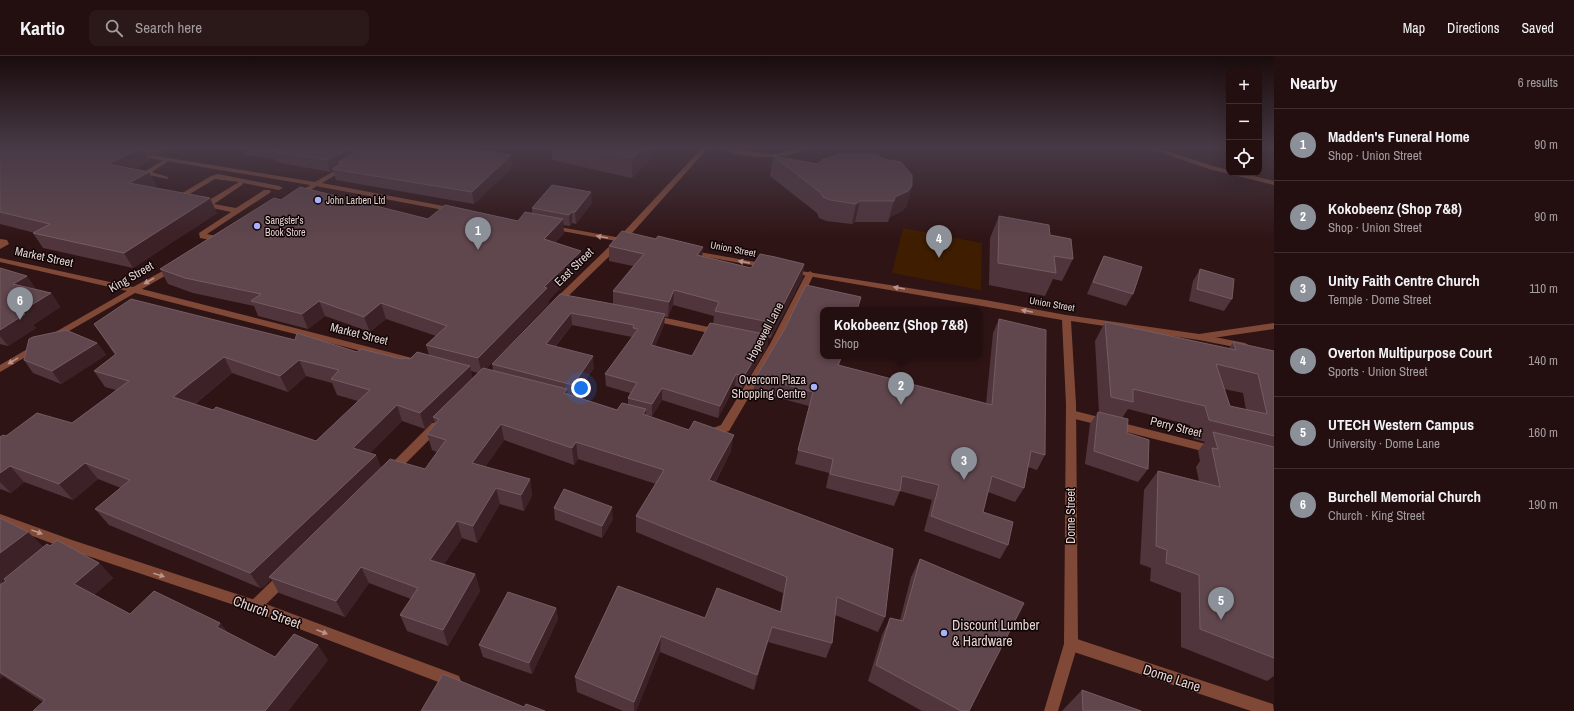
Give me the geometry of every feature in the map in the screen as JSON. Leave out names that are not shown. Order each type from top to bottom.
[{"type":"street","points":[[212,179],[178,198],[238,211]]},
{"type":"street","points":[[231,179],[279,188]]},
{"type":"street","points":[[282,179],[465,212]]},
{"type":"street","points":[[289,200],[325,179]]},
{"type":"street","name":"East Street","points":[[549,311],[564,300],[677,179]]},
{"type":"street","points":[[1254,179],[1274,183]]},
{"type":"street","points":[[208,204],[240,184]]},
{"type":"street","points":[[207,247],[224,238],[203,236],[203,233],[267,192]]},
{"type":"street","points":[[543,226],[637,243]]},
{"type":"street","points":[[0,241],[4,242],[5,244],[0,247]]},
{"type":"street","name":"Union Street","points":[[684,251],[1066,318],[1199,337],[1255,348]]},
{"type":"street","name":"Market Street","points":[[0,260],[134,290],[423,364]]},
{"type":"street","name":"King Street","points":[[0,369],[181,263]]},
{"type":"street","name":"Hopewell Lane","points":[[700,434],[711,434],[725,428],[810,274]]},
{"type":"street","points":[[644,316],[728,334]]},
{"type":"street","name":"Dome Street","points":[[1051,711],[1071,644],[1071,414],[1066,318]]},
{"type":"street","points":[[1199,337],[1274,326]]},
{"type":"street","name":"Perry Street","points":[[1071,414],[1221,452]]},
{"type":"street","points":[[383,479],[444,418]]},
{"type":"street","name":"Church Street","points":[[0,519],[70,545],[255,606],[467,686]]},
{"type":"street","points":[[58,554],[70,545]]},
{"type":"street","points":[[255,606],[294,568]]},
{"type":"street","name":"Dome Lane","points":[[1071,644],[1273,711]]},
{"type":"shaded area","points":[[903,228],[982,243],[981,290],[892,273]]},
{"type":"building","points":[[0,179],[137,179],[129,183],[210,198],[124,253],[33,233],[50,224],[0,212]]},
{"type":"building","points":[[390,179],[486,179],[472,192]]},
{"type":"building","points":[[802,179],[912,179],[912,186],[908,191],[895,197],[894,201],[860,201],[856,204],[830,200],[823,197],[821,193]]},
{"type":"building","points":[[552,185],[591,192],[575,212],[572,212],[569,215],[532,208]]},
{"type":"building","points":[[300,187],[428,219],[445,205],[518,221],[525,212],[563,219],[544,239],[581,251],[544,287],[547,288],[478,358],[426,345],[447,326],[381,303],[364,317],[319,301],[302,314],[251,301],[261,294],[185,278],[160,269],[274,198],[281,200]]},
{"type":"building","points":[[999,216],[1049,225],[1050,235],[1071,239],[1073,259],[1054,256],[1056,273],[998,263]]},
{"type":"building","points":[[622,231],[656,239],[658,236],[703,247],[697,255],[751,268],[760,254],[804,264],[774,323],[715,311],[719,302],[674,290],[669,302],[613,291],[644,254],[609,246]]},
{"type":"building","points":[[1104,256],[1142,267],[1133,294],[1093,282]]},
{"type":"building","points":[[0,268],[27,276],[13,284],[51,293],[20,312],[25,314],[0,330]]},
{"type":"building","points":[[1200,269],[1234,279],[1232,299],[1197,289]]},
{"type":"building","points":[[806,285],[861,297],[858,307],[820,307],[820,359],[841,359],[838,365],[992,405],[999,319],[1046,330],[1045,455],[1031,451],[1024,488],[992,476],[983,512],[1013,522],[1008,545],[931,516],[939,485],[902,476],[900,491],[830,474],[833,459],[798,450],[813,392],[756,377],[784,330]]},
{"type":"building","points":[[560,294],[665,314],[651,345],[692,356],[710,323],[769,335],[744,376],[736,374],[720,406],[662,388],[652,404],[628,398],[637,383],[605,374],[638,329],[633,328],[634,325],[571,313],[546,344],[593,356],[573,385],[492,364]]},
{"type":"building","points":[[131,299],[295,340],[297,333],[357,352],[361,349],[402,359],[410,359],[417,352],[470,366],[420,413],[397,405],[353,448],[376,455],[250,573],[95,509],[130,480],[85,463],[59,484],[10,466],[0,473],[0,437],[3,435],[6,436],[37,413],[72,423],[129,381],[94,371],[116,354],[94,324]],"holes":[[[224,357],[280,376],[299,360],[339,370],[331,379],[370,390],[316,441],[216,407],[213,410],[173,397]]]},
{"type":"building","points":[[1105,322],[1236,350],[1233,342],[1274,351],[1274,436],[1209,420],[1205,406],[1133,389],[1133,402],[1111,397]],"holes":[[[1216,364],[1258,374],[1267,414],[1230,406]]]},
{"type":"building","points":[[66,330],[97,343],[52,371],[24,360],[29,339]]},
{"type":"building","points":[[483,368],[567,389],[564,393],[617,410],[622,403],[646,409],[643,414],[689,430],[694,421],[734,435],[709,480],[893,549],[885,617],[837,597],[832,643],[772,627],[757,675],[661,636],[634,702],[575,677],[618,586],[705,618],[717,588],[781,612],[787,577],[636,516],[664,470],[576,442],[572,448],[501,424],[472,463],[530,479],[521,495],[496,488],[473,526],[457,521],[430,560],[475,574],[443,630],[400,615],[418,588],[361,567],[336,601],[269,577],[390,459],[425,469],[446,440],[427,434],[439,419],[433,417]]},
{"type":"building","points":[[1098,412],[1128,419],[1127,433],[1149,440],[1148,469],[1094,451]]},
{"type":"building","points":[[1213,432],[1274,447],[1274,658],[1200,629],[1199,575],[1166,563],[1167,550],[1156,546],[1158,471],[1220,487],[1212,448],[1218,449]]},
{"type":"building","points":[[564,489],[612,507],[602,526],[554,508]]},
{"type":"building","points":[[0,518],[28,532],[0,553]]},
{"type":"building","points":[[57,540],[99,563],[74,584],[130,614],[154,591],[220,623],[217,627],[275,657],[294,634],[318,645],[265,711],[33,711],[45,700],[0,672],[0,585],[6,581],[4,579],[47,544],[50,546]]},
{"type":"building","name":"Discount Lumber & Hardware","points":[[920,559],[1024,603],[969,711],[961,711],[876,665],[890,618],[903,621]]},
{"type":"building","points":[[508,592],[556,608],[529,663],[479,645]]},
{"type":"building","points":[[443,674],[524,707],[526,704],[545,711],[421,711]]},
{"type":"building","points":[[1082,690],[1141,711],[1083,711]]},
{"type":"place","name":"John Larben Ltd","points":[[318,200]]},
{"type":"place","name":"Sangster's Book Store","points":[[257,226]]},
{"type":"place","name":"Madden's Funeral Home","points":[[478,250]]},
{"type":"place","name":"Overton Multipurpose Court","points":[[939,258]]},
{"type":"place","name":"Burchell Memorial Church","points":[[20,320]]},
{"type":"place","name":"Overcom Plaza Shopping Centre","points":[[814,387]]},
{"type":"place","name":"Kokobeenz (Shop 7&8)","points":[[901,405]]},
{"type":"place","name":"Unity Faith Centre Church","points":[[964,480]]},
{"type":"place","name":"UTECH Western Campus","points":[[1221,620]]},
{"type":"place","name":"Discount Lumber & Hardware","points":[[944,633]]}]
